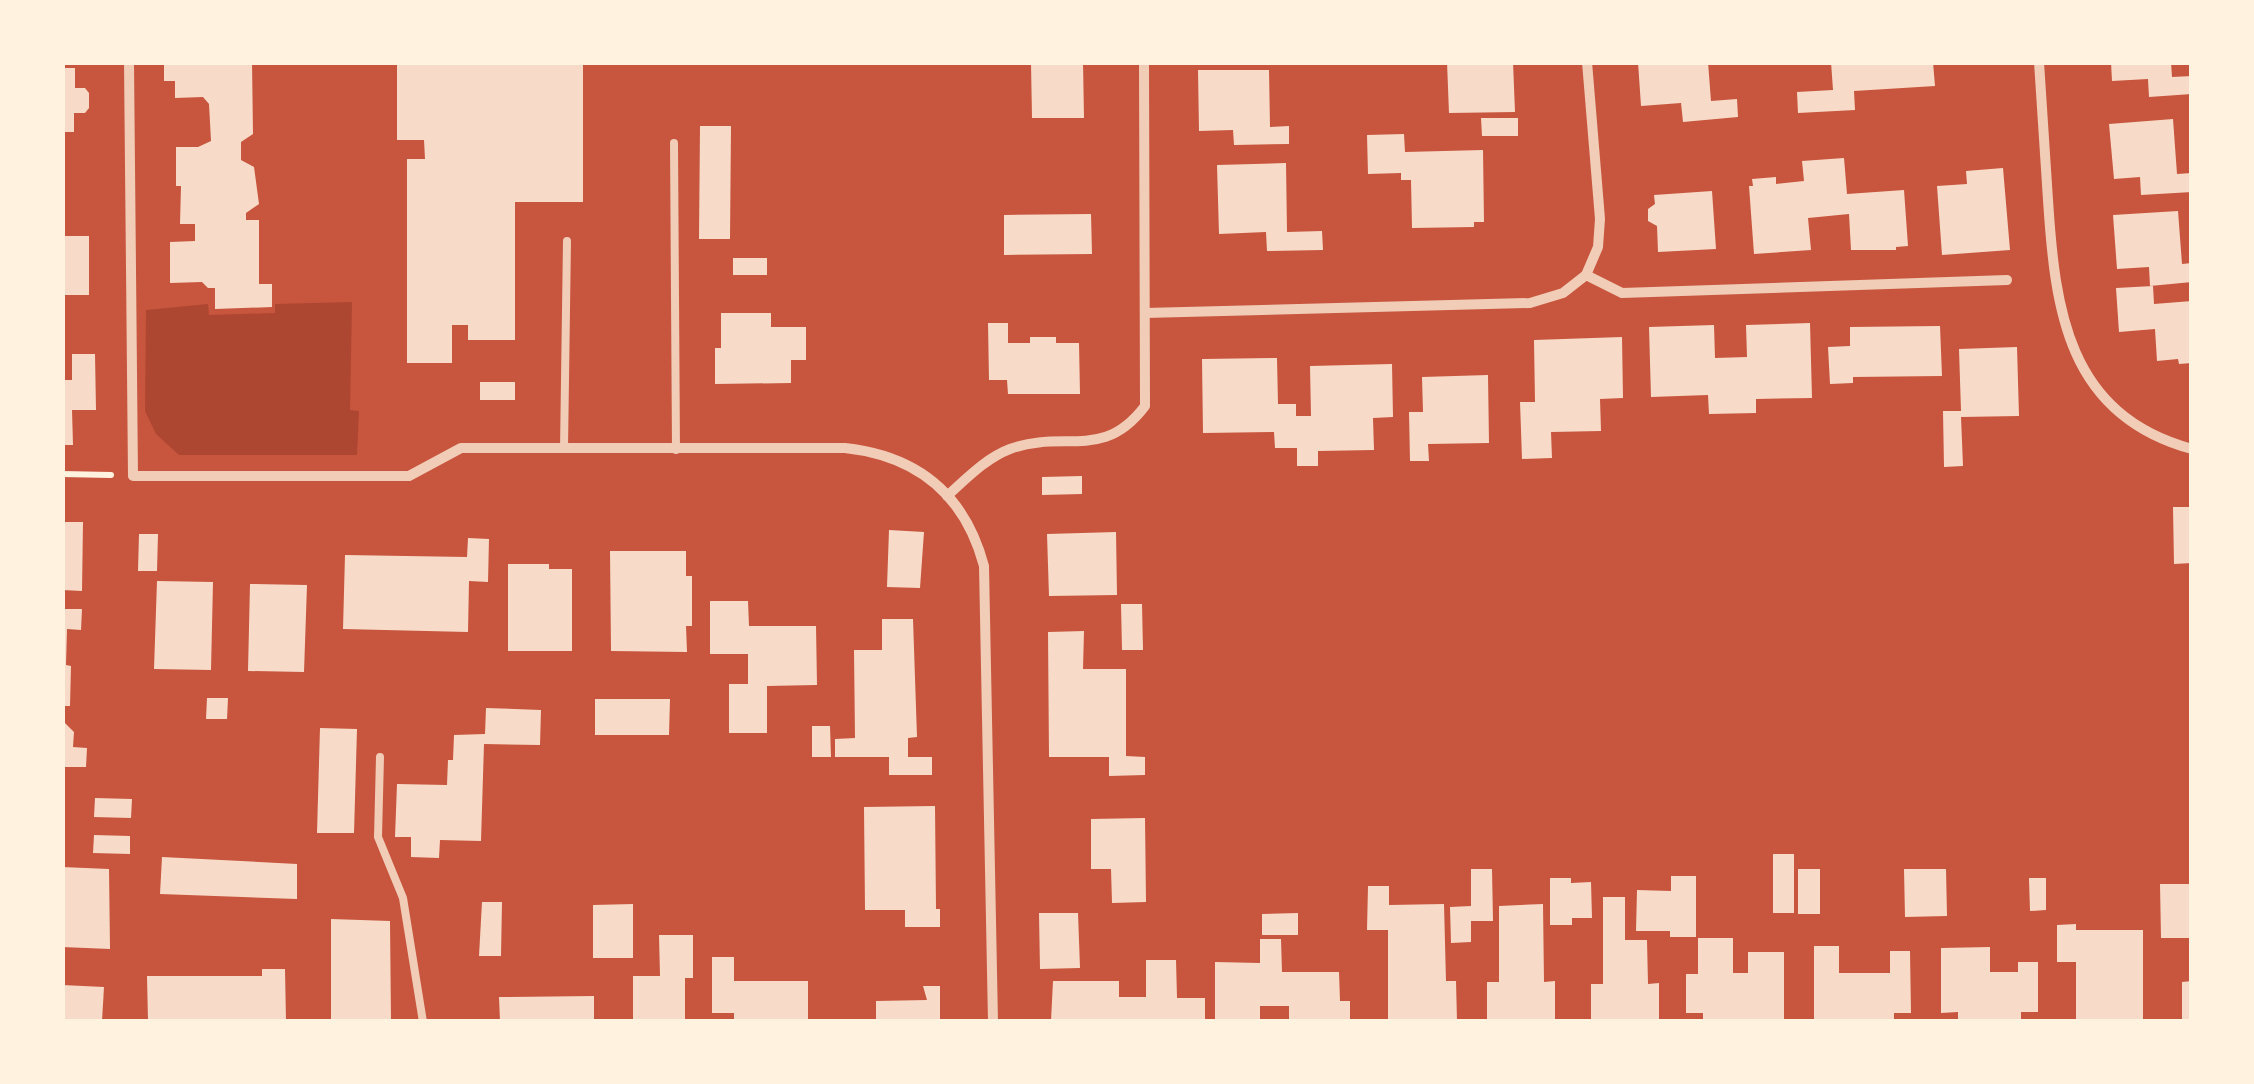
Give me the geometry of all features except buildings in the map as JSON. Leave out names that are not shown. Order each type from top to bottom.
[{"type":"street","points":[[129,62],[133,476],[410,476],[461,448],[845,448],[876,451],[917,469],[947,496],[977,541],[984,566],[993,1022]]},
{"type":"street","points":[[947,496],[981,466],[1008,450],[1037,443],[1098,441],[1128,428],[1144,406],[1144,62]]},
{"type":"street","points":[[1144,314],[1530,303],[1563,292],[1586,275],[1598,248],[1600,219],[1587,62]]},
{"type":"street","points":[[2039,62],[2054,280],[2062,320],[2075,354],[2093,384],[2116,408],[2145,430],[2192,449]]},
{"type":"street","points":[[1586,275],[1622,292],[2007,280]]},
{"type":"lane","points":[[674,142],[676,450]]},
{"type":"lane","points":[[564,449],[567,240]]},
{"type":"lane","points":[[380,758],[378,838],[404,898],[423,1022]]},
{"type":"path","points":[[62,474],[133,476]]},
{"type":"shaded area","points":[[352,302],[350,410],[359,411],[357,455],[179,455],[156,434],[145,411],[146,310],[208,304],[209,315],[275,313],[275,304]]}]
